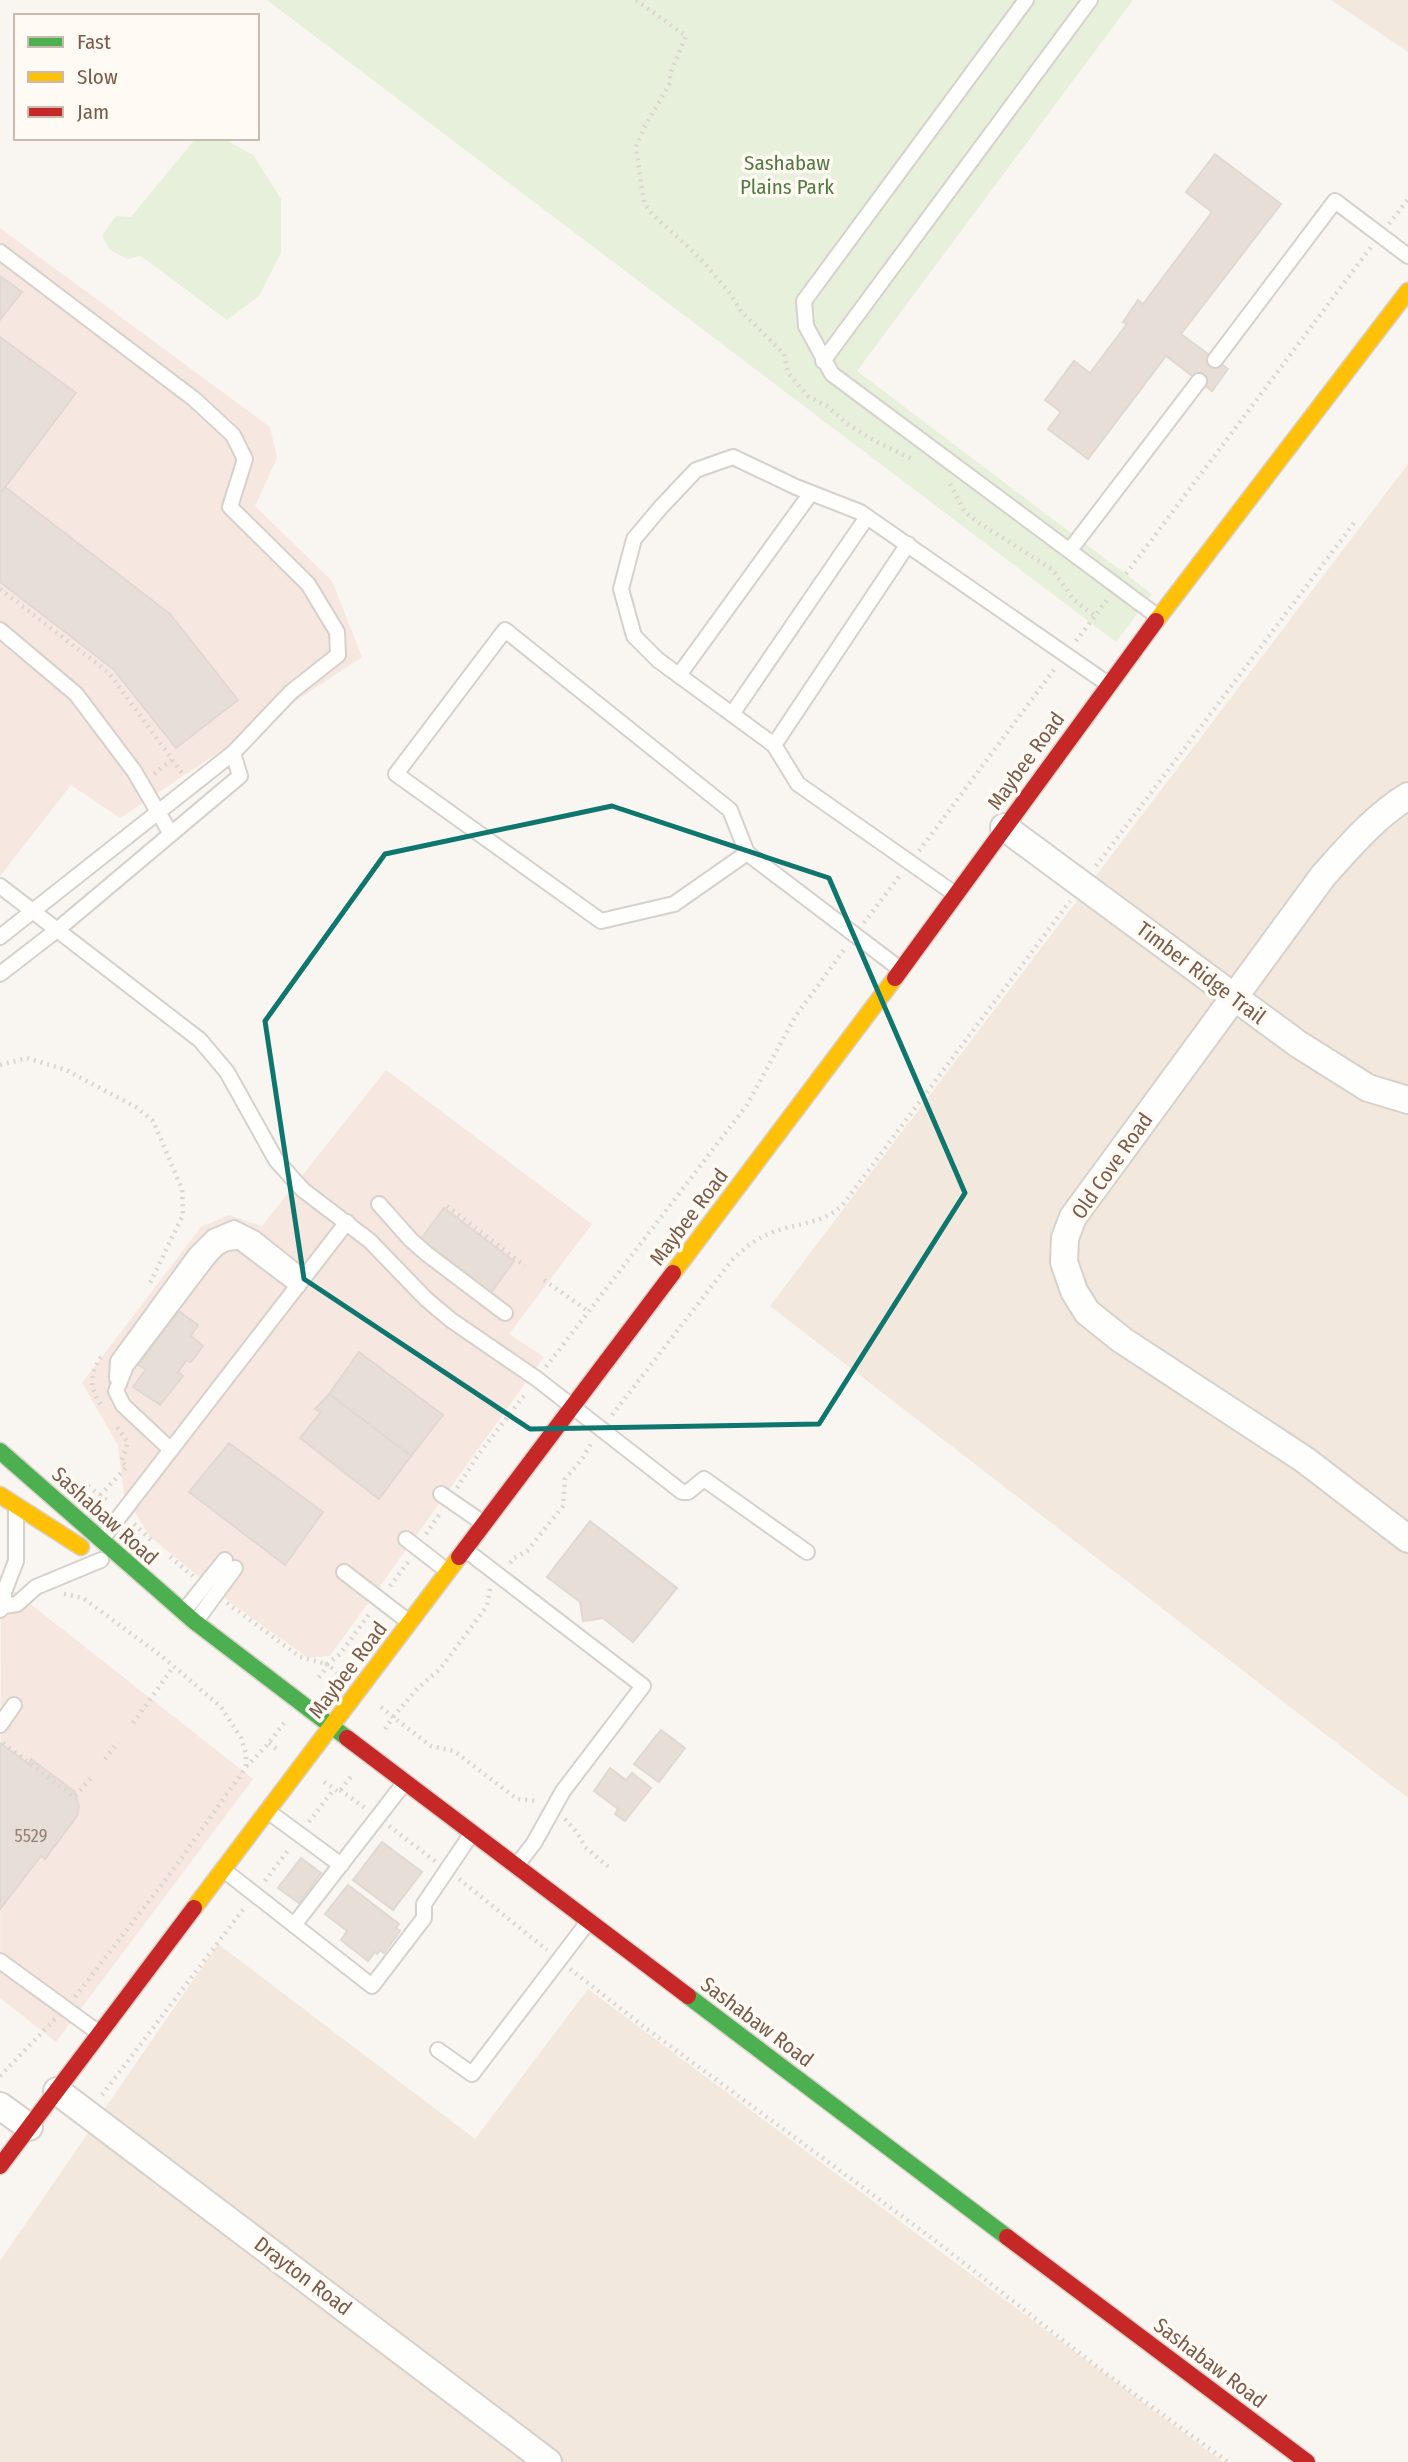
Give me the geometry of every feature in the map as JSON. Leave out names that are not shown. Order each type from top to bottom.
[{"type":"main road","name":"Maybee Road","points":[[3,2156],[57,2091],[268,1812],[901,970],[1158,617],[1408,290]]},
{"type":"main road","name":"Sashabaw Road","points":[[0,1451],[189,1617],[1307,2462]]},
{"type":"main road","name":"Sashabaw Road","points":[[0,1495],[189,1617]]},
{"type":"street","name":"Old Cove Road","points":[[1408,796],[1359,836],[1323,876],[1073,1217],[1065,1238],[1064,1262],[1074,1291],[1087,1312],[1122,1340],[1305,1460],[1408,1539]]},
{"type":"street","name":"Timber Ridge Trail","points":[[1004,827],[1298,1044],[1368,1088],[1408,1100]]},
{"type":"street","name":"Drayton Road","points":[[57,2091],[548,2462]]},
{"type":"street","points":[[0,2106],[29,2127]]},
{"type":"lane","points":[[1026,0],[804,301],[806,326],[832,374],[1158,617]]},
{"type":"lane","points":[[823,361],[1090,0]]},
{"type":"lane","points":[[1215,360],[1335,201],[1408,256]]},
{"type":"lane","points":[[0,252],[194,399],[233,435],[245,459],[230,507],[308,584],[337,632],[338,655],[291,692],[233,753],[0,937]]},
{"type":"lane","points":[[1070,550],[1199,381]]},
{"type":"lane","points":[[956,895],[798,784],[774,745],[658,660],[634,636],[621,590],[634,540],[661,506],[696,470],[733,457],[867,517],[1108,684]]},
{"type":"lane","points":[[678,675],[811,493]]},
{"type":"lane","points":[[733,714],[867,517]]},
{"type":"lane","points":[[774,745],[908,544]]},
{"type":"lane","points":[[0,630],[76,694],[134,771],[171,834]]},
{"type":"lane","points":[[747,853],[674,904],[601,921],[396,774],[505,630],[730,810],[747,853],[901,970]]},
{"type":"lane","points":[[0,974],[57,930],[240,776],[233,753]]},
{"type":"lane","points":[[0,886],[200,1040],[227,1072],[276,1160],[303,1190],[347,1222],[451,1320],[537,1379],[682,1492],[688,1492],[704,1479],[807,1552]]},
{"type":"lane","points":[[379,1204],[427,1254],[505,1313]]},
{"type":"lane","points":[[101,1540],[347,1222]]},
{"type":"lane","points":[[171,1450],[123,1405],[116,1391],[126,1366],[217,1246],[229,1241],[240,1242],[300,1282]]},
{"type":"lane","points":[[441,1494],[483,1523]]},
{"type":"lane","points":[[16,1506],[16,1561],[4,1592],[2,1608],[17,1604],[46,1582],[101,1560]]},
{"type":"lane","points":[[406,1539],[447,1571]]},
{"type":"lane","points":[[464,1549],[643,1686],[563,1791],[534,1843],[516,1866]]},
{"type":"lane","points":[[189,1617],[230,1564]]},
{"type":"lane","points":[[344,1572],[409,1622]]},
{"type":"lane","points":[[0,1725],[14,1705]]},
{"type":"lane","points":[[294,1925],[405,1782]]},
{"type":"lane","points":[[268,1812],[341,1865]]},
{"type":"lane","points":[[224,1870],[372,1986],[424,1918],[424,1904],[472,1833]]},
{"type":"lane","points":[[438,2050],[471,2074],[589,1921]]},
{"type":"lane","points":[[0,1961],[101,2033]]},
{"type":"path","points":[[478,1455],[747,1105],[795,1017],[1408,199]]},
{"type":"path","points":[[388,1727],[393,1717],[418,1688],[440,1669],[487,1606],[489,1590],[514,1558],[527,1551],[563,1506],[565,1479],[732,1260],[744,1248],[771,1233],[832,1214],[844,1203],[1354,523]]},
{"type":"path","points":[[0,589],[110,673],[184,775]]},
{"type":"path","points":[[155,774],[173,759]]},
{"type":"path","points":[[0,1065],[27,1058],[66,1070],[136,1107],[153,1121],[182,1189],[183,1214],[150,1285]]},
{"type":"path","points":[[446,1206],[525,1266]]},
{"type":"path","points":[[544,1280],[588,1311]]},
{"type":"path","points":[[100,1494],[127,1467],[121,1462],[128,1443],[93,1394],[92,1371],[106,1349]]},
{"type":"path","points":[[46,1582],[61,1593],[83,1598],[174,1666],[220,1707],[234,1725],[246,1754],[246,1767]]},
{"type":"path","points":[[132,1723],[174,1666]]},
{"type":"path","points":[[393,1717],[431,1746],[454,1751],[517,1799],[542,1801],[567,1820],[585,1847],[612,1870]]},
{"type":"path","points":[[0,1740],[74,1797],[92,1777]]},
{"type":"path","points":[[105,1759],[118,1742]]},
{"type":"path","points":[[0,2076],[88,1984],[246,1767],[267,1745]]},
{"type":"path","points":[[559,1960],[643,2026],[937,2242],[1104,2372],[1228,2462]]},
{"type":"path","points":[[88,2114],[173,2003]]},
{"type":"highlighted area","points":[[612,806],[829,878],[965,1193],[819,1424],[530,1429],[304,1279],[265,1021],[385,854]]},
{"type":"shaded area","points":[[1331,0],[1408,0],[1408,52]]},
{"type":"shaded area","points":[[0,228],[270,427],[277,458],[255,506],[332,581],[362,657],[120,818],[71,785],[0,876]]},
{"type":"shaded area","points":[[1408,464],[1408,1798],[770,1306]]},
{"type":"shaded area","points":[[386,1070],[592,1224],[509,1334],[544,1357],[330,1656],[308,1658],[234,1605],[150,1537],[124,1494],[118,1445],[82,1383],[201,1227],[229,1215],[262,1226]]},
{"type":"shaded area","points":[[1,1581],[253,1779],[56,2042],[0,1998]]},
{"type":"shaded area","points":[[218,1944],[475,2139],[588,1989],[1223,2462],[0,2462],[0,2261]]},
{"type":"green space","name":"Sashabaw Plains Park","points":[[267,0],[1133,0],[857,371],[1152,594],[1116,642]]},
{"type":"green space","points":[[194,140],[226,140],[253,155],[281,199],[281,253],[259,296],[227,320],[141,256],[127,259],[109,249],[102,236],[116,216],[131,217]]},
{"type":"building","points":[[1215,154],[1281,204],[1181,334],[1228,369],[1212,391],[1166,356],[1088,459],[1048,429],[1061,412],[1045,400],[1074,361],[1090,373],[1127,324],[1123,322],[1138,300],[1143,304],[1212,212],[1186,192]]},
{"type":"building","points":[[0,276],[22,292],[0,320]]},
{"type":"building","points":[[0,337],[76,393],[0,494]]},
{"type":"building","points":[[5,487],[170,614],[238,700],[176,748],[113,669],[0,582],[0,494]]},
{"type":"building","points":[[444,1208],[514,1261],[490,1294],[418,1243]]},
{"type":"building","points":[[179,1311],[198,1325],[191,1336],[203,1346],[191,1362],[186,1361],[178,1372],[183,1376],[160,1405],[133,1387],[146,1369],[138,1365]]},
{"type":"building","points":[[359,1352],[443,1415],[411,1456],[329,1394]]},
{"type":"building","points":[[329,1394],[411,1456],[379,1499],[300,1438],[321,1412],[315,1409]]},
{"type":"building","points":[[229,1443],[323,1512],[285,1565],[189,1492]]},
{"type":"building","points":[[590,1521],[677,1588],[633,1642],[603,1618],[583,1621],[580,1602],[547,1577]]},
{"type":"building","points":[[661,1730],[685,1748],[659,1782],[634,1764]]},
{"type":"building","points":[[0,1743],[29,1764],[31,1759],[75,1792],[79,1807],[77,1816],[45,1859],[41,1856],[0,1909]]},
{"type":"building","points":[[610,1768],[626,1780],[632,1773],[651,1788],[625,1821],[615,1814],[618,1809],[594,1791]]},
{"type":"building","points":[[382,1842],[422,1872],[393,1910],[353,1880]]},
{"type":"building","points":[[301,1858],[321,1873],[299,1903],[278,1888]]},
{"type":"building","points":[[348,1885],[399,1924],[396,1928],[400,1931],[384,1953],[380,1950],[377,1954],[375,1952],[368,1961],[341,1940],[347,1931],[325,1914]]},
{"type":"traffic: fast","points":[[0,1451],[195,1622],[347,1738]]},
{"type":"traffic: fast","points":[[688,1996],[1007,2237]]},
{"type":"traffic: slow","points":[[1156,621],[1408,291]]},
{"type":"traffic: slow","points":[[673,1273],[895,978]]},
{"type":"traffic: slow","points":[[0,1495],[81,1547]]},
{"type":"traffic: slow","points":[[194,1908],[459,1557]]},
{"type":"traffic: jam","points":[[895,978],[1156,621]]},
{"type":"traffic: jam","points":[[459,1557],[673,1273]]},
{"type":"traffic: jam","points":[[347,1738],[688,1996]]},
{"type":"traffic: jam","points":[[0,2166],[194,1908]]},
{"type":"traffic: jam","points":[[1007,2237],[1307,2462]]}]
